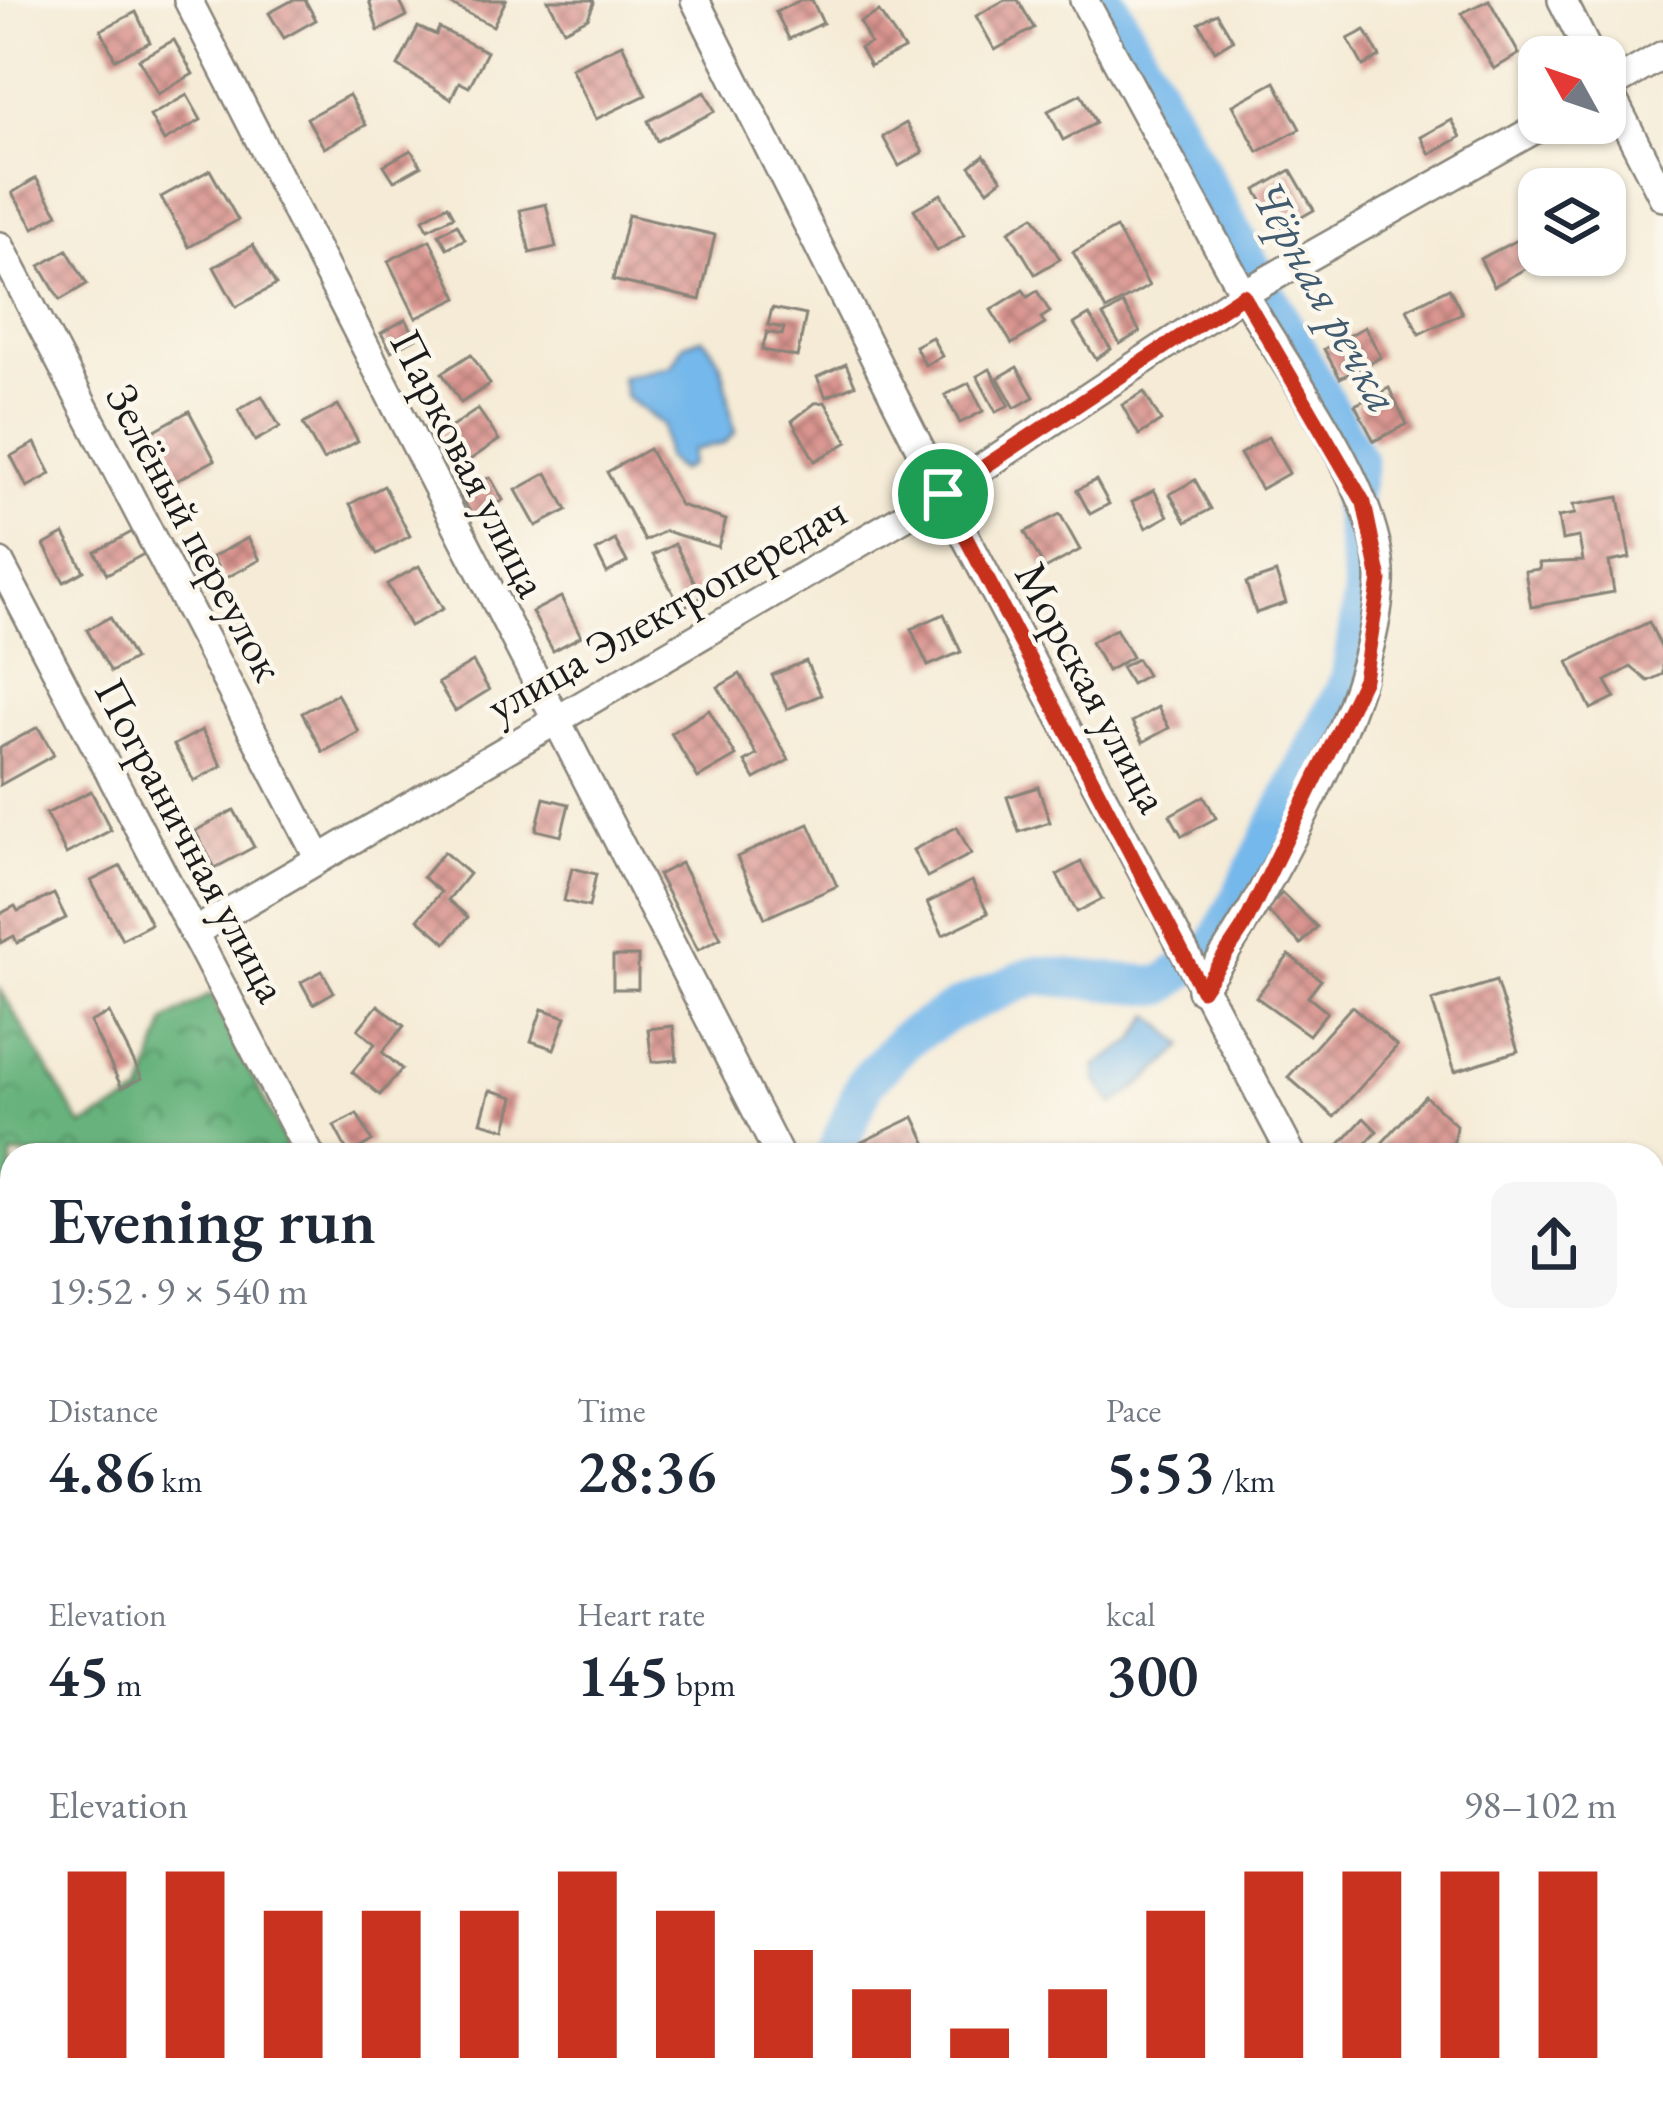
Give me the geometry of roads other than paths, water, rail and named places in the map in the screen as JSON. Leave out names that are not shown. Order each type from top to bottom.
[{"type":"street","name":"Парковая улица","points":[[188,0],[773,1143]]},
{"type":"street","name":"Морская улица","points":[[694,0],[943,494],[1285,1143]]},
{"type":"street","points":[[1084,0],[1243,295],[1364,503],[1380,580],[1364,679],[1243,928],[1200,986]]},
{"type":"street","points":[[1562,0],[1580,36]]},
{"type":"street","points":[[1626,76],[1663,55]]},
{"type":"street","points":[[1626,126],[1663,197]]},
{"type":"street","name":"улица Электропередач","points":[[193,933],[943,494],[1243,295],[1518,139]]},
{"type":"street","name":"Зелёный переулок","points":[[0,246],[318,856]]},
{"type":"street","name":"Пограничная улица","points":[[0,563],[304,1143]]},
{"type":"water","points":[[702,338],[723,370],[735,433],[723,444],[692,450],[690,465],[679,471],[665,457],[663,425],[626,397],[621,377],[672,366],[684,344]]},
{"type":"water","points":[[1151,1015],[1184,1045],[1113,1105],[1096,1079],[1096,1066],[1134,1041]]},
{"type":"waterway","name":"Чёрная речка","points":[[840,1143],[865,1083],[906,1039],[953,1010],[1035,975],[1162,986],[1216,945],[1350,678],[1363,594],[1351,501],[1358,463],[1107,0]]}]
